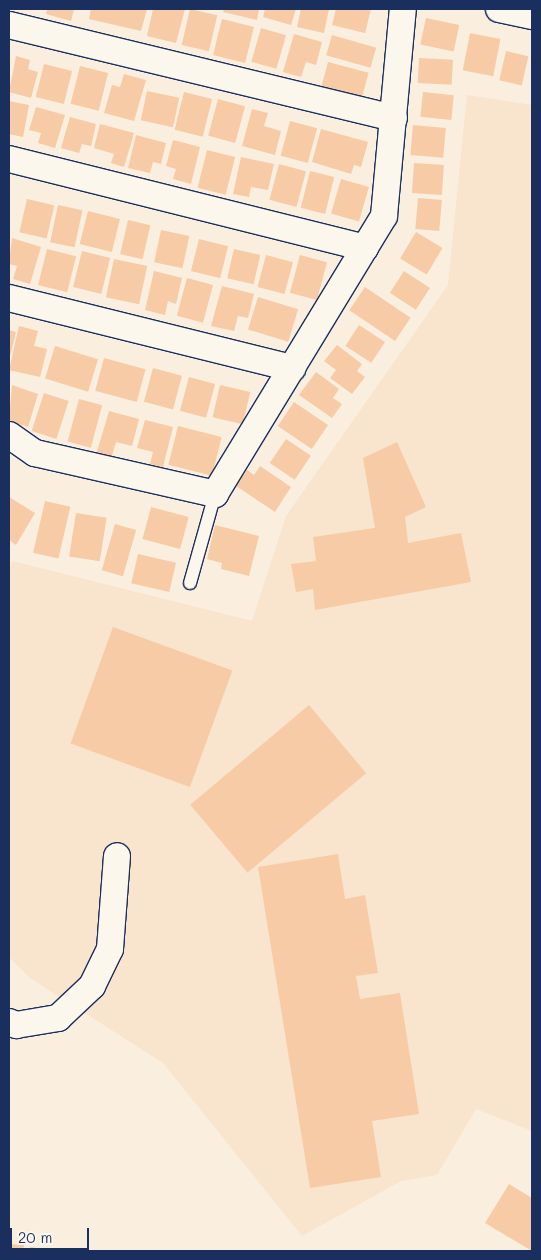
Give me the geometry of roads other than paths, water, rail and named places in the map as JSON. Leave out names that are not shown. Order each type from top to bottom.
[{"type":"street","points":[[9,436],[35,453],[216,494],[384,216],[403,9]]},
{"type":"street","points":[[499,9],[532,16]]},
{"type":"street","points":[[9,25],[394,118]]},
{"type":"street","points":[[9,159],[365,248]]},
{"type":"street","points":[[9,298],[292,368]]},
{"type":"street","points":[[9,1022],[16,1024],[58,1018],[92,986],[110,948],[117,856]]},
{"type":"lane","points":[[190,583],[216,494]]}]
